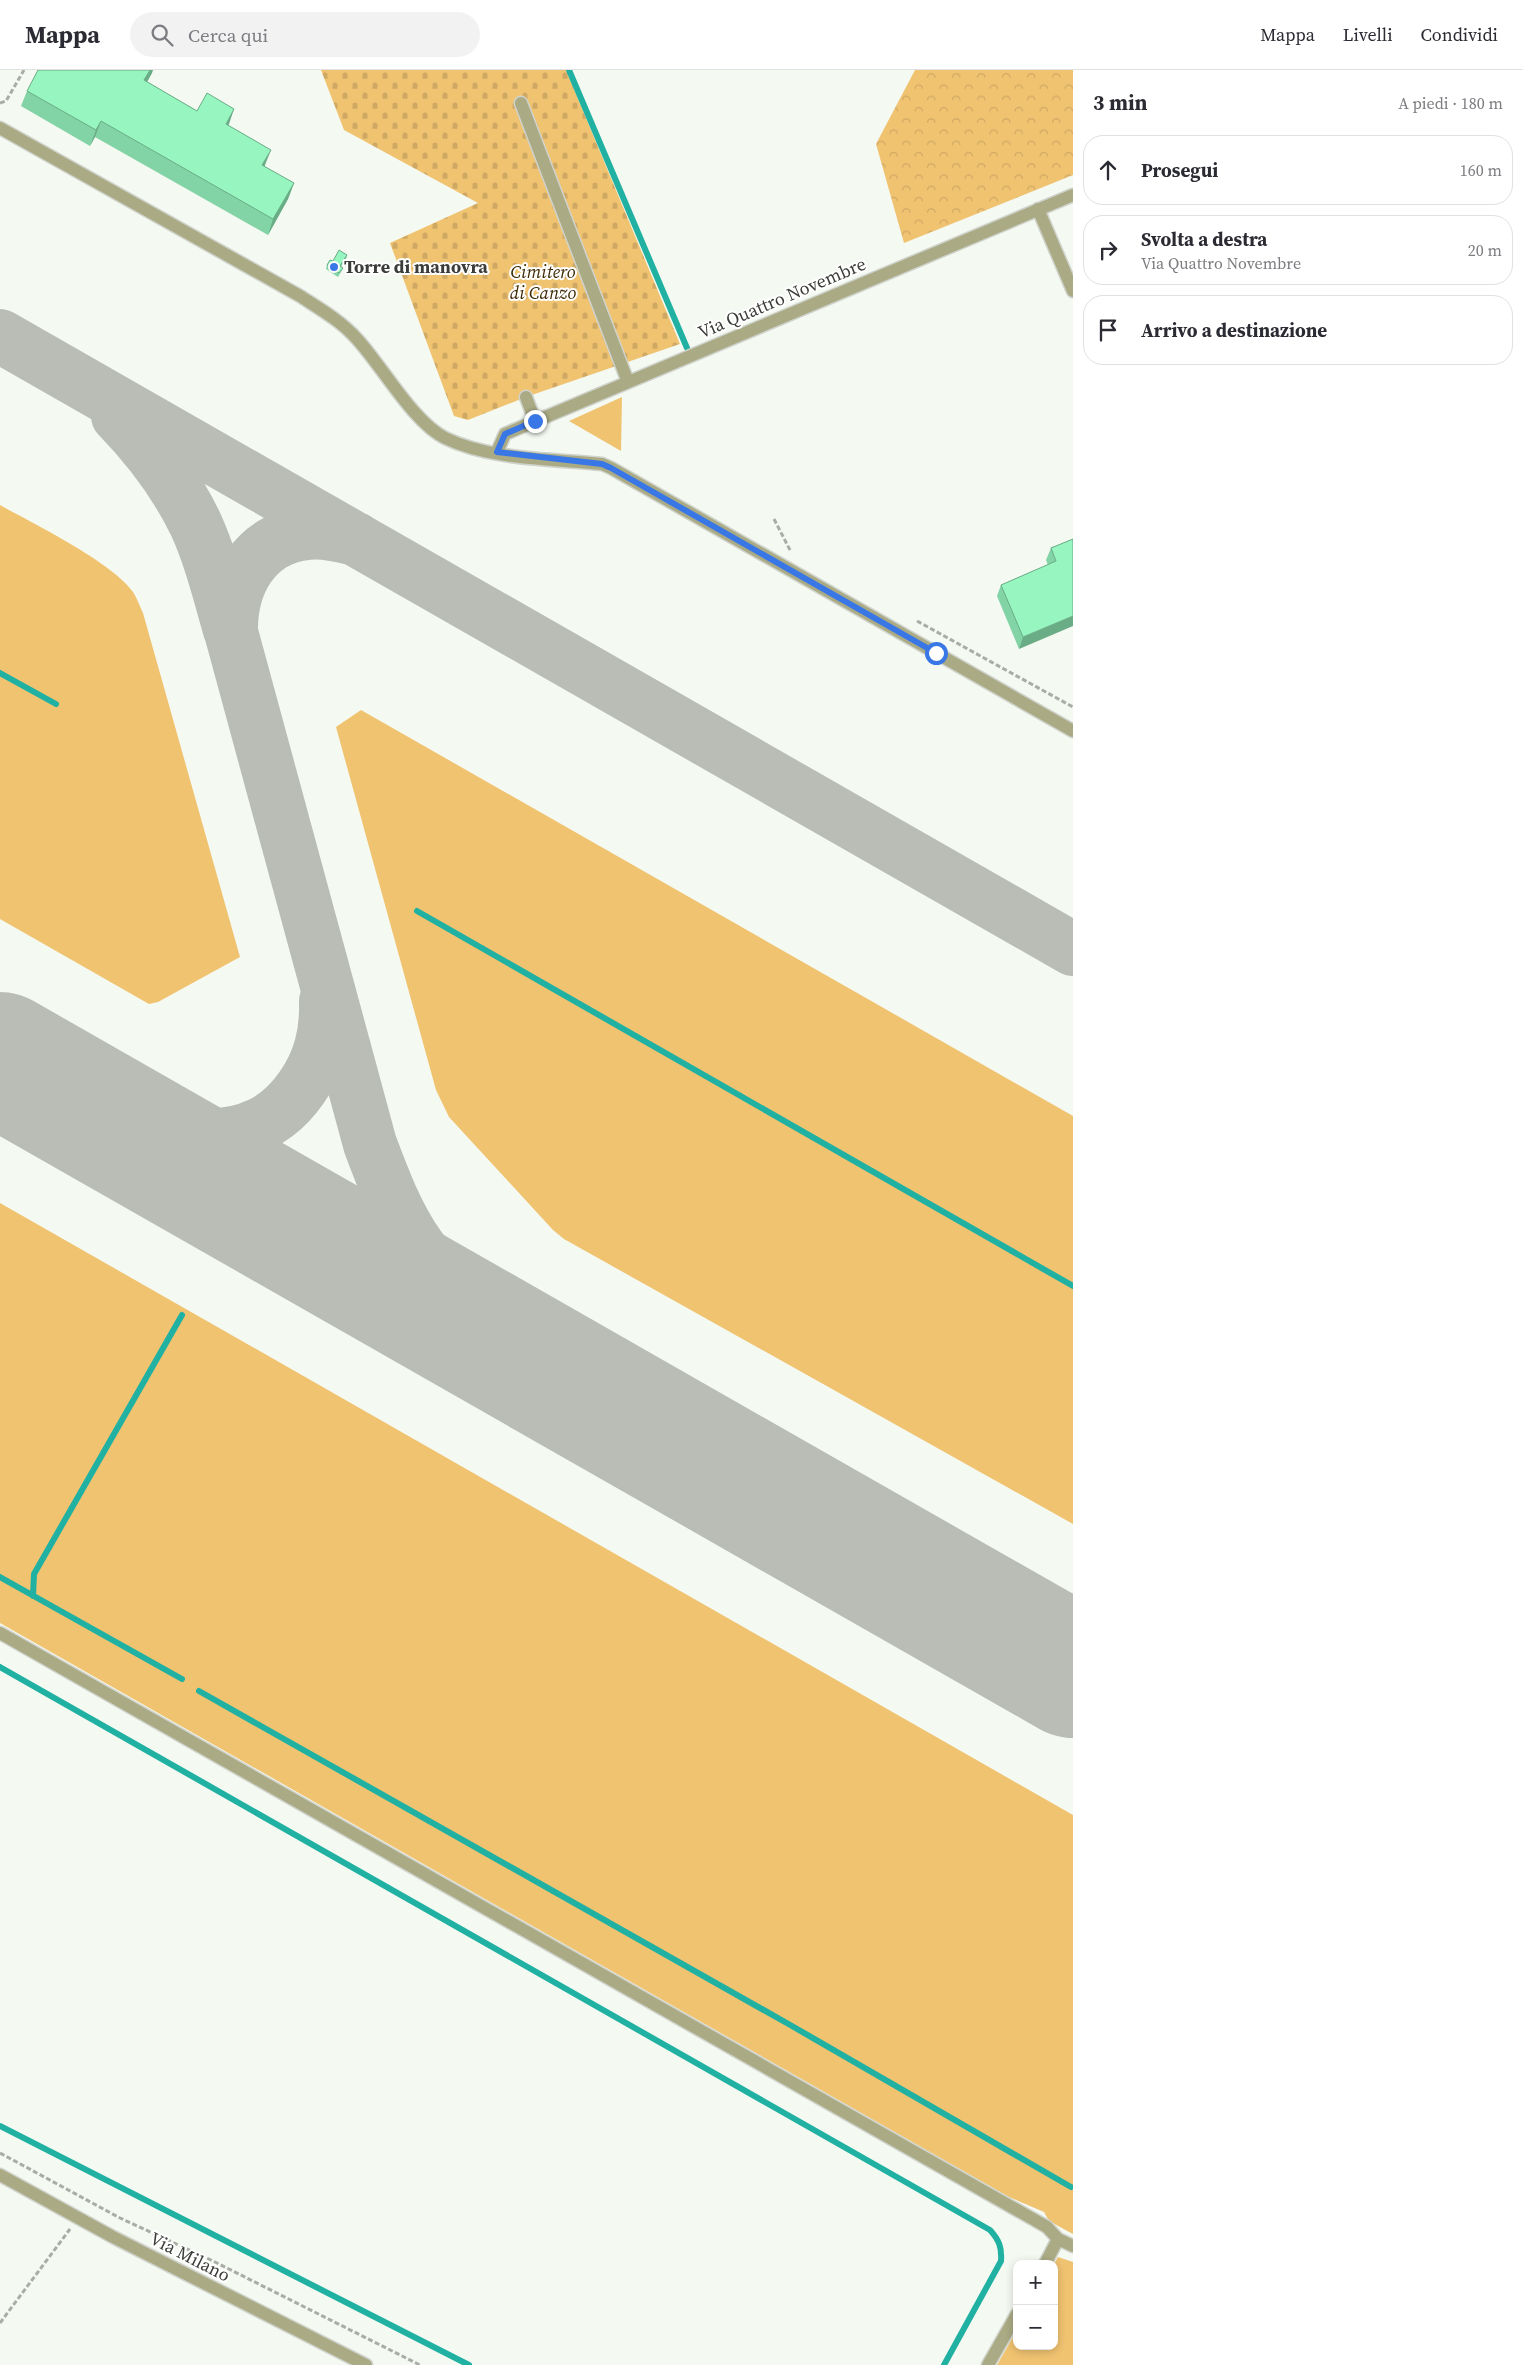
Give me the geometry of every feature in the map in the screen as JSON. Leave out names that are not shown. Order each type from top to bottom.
[{"type":"street","points":[[521,103],[628,382]]},
{"type":"street","points":[[0,128],[291,291],[334,318],[358,339],[428,425],[444,438],[469,447],[602,464],[611,468],[1073,731]]},
{"type":"street","name":"Via Quattro Novembre","points":[[497,452],[505,434],[1073,194]]},
{"type":"street","points":[[1038,209],[1073,291]]},
{"type":"street","points":[[526,397],[535,421]]},
{"type":"street","points":[[0,1633],[1047,2227],[1058,2239],[1073,2246]]},
{"type":"street","name":"Via Milano","points":[[0,2175],[78,2218],[366,2365]]},
{"type":"street","points":[[1047,2260],[1058,2239]]},
{"type":"street","points":[[988,2365],[1013,2321]]},
{"type":"path","points":[[0,103],[6,101],[24,70]]},
{"type":"path","points":[[774,519],[791,552],[799,557]]},
{"type":"path","points":[[910,618],[1073,708]]},
{"type":"path","points":[[0,2153],[120,2218],[211,2260],[420,2365]]},
{"type":"path","points":[[0,2323],[78,2218]]},
{"type":"green space","name":"Cimitero di Canzo","points":[[321,70],[566,70],[680,344],[526,397],[468,420],[454,416],[390,243],[478,203],[344,130]]},
{"type":"green space","points":[[915,70],[1073,70],[1073,175],[904,243],[876,144]]},
{"type":"green space","points":[[622,397],[621,451],[569,421]]},
{"type":"green space","points":[[0,505],[71,544],[108,568],[123,580],[133,592],[143,613],[240,957],[158,1002],[149,1004],[0,919]]},
{"type":"green space","points":[[361,710],[1073,1116],[1073,1524],[564,1239],[553,1230],[449,1117],[436,1090],[336,727]]},
{"type":"green space","points":[[0,1203],[1073,1815],[1073,2234],[1049,2221],[1044,2212],[1009,2197],[0,1623]]},
{"type":"green space","points":[[1058,2257],[1073,2262],[1073,2365],[997,2365],[1013,2337],[1013,2350],[1058,2350],[1058,2260],[1056,2260]]},
{"type":"building","points":[[38,70],[150,70],[144,80],[197,111],[207,93],[234,109],[226,124],[271,150],[262,165],[294,183],[273,219],[101,121],[96,130],[27,91]]},
{"type":"building","name":"Torre di manovra","points":[[339,250],[347,255],[340,266],[343,268],[339,273],[327,265],[330,260],[333,261]]},
{"type":"building","points":[[1073,539],[1073,616],[1023,637],[1001,585],[1056,561],[1051,548]]},
{"type":"waterway","points":[[569,70],[687,348]]},
{"type":"waterway","points":[[0,673],[56,704]]},
{"type":"waterway","points":[[417,911],[1073,1286]]},
{"type":"waterway","points":[[33,1596],[34,1574],[182,1315]]},
{"type":"waterway","points":[[0,1577],[182,1679]]},
{"type":"waterway","points":[[0,1667],[990,2230],[999,2244],[1001,2261],[944,2365]]},
{"type":"waterway","points":[[199,1691],[792,2026],[1071,2187]]},
{"type":"waterway","points":[[0,2126],[469,2365]]},
{"type":"taxiway","points":[[0,336],[1073,949]]},
{"type":"taxiway","points":[[118,416],[161,467],[180,495],[196,525],[215,577],[230,630]]},
{"type":"taxiway","points":[[356,539],[332,534],[307,533],[288,537],[273,544],[259,554],[241,581],[235,597],[231,632],[370,1144],[380,1170],[404,1223],[430,1262],[468,1305],[523,1358]]},
{"type":"taxiway","points":[[100,1116],[154,1130],[208,1136],[235,1133],[259,1125],[282,1110],[308,1077],[318,1057],[324,1036],[326,1001]]},
{"type":"runway","points":[[0,1059],[1073,1671]]},
{"type":"place","name":"Torre di manovra","points":[[334,267]]},
{"type":"route","points":[[535,421],[505,434],[497,452],[602,464],[611,468],[936,653]]}]
